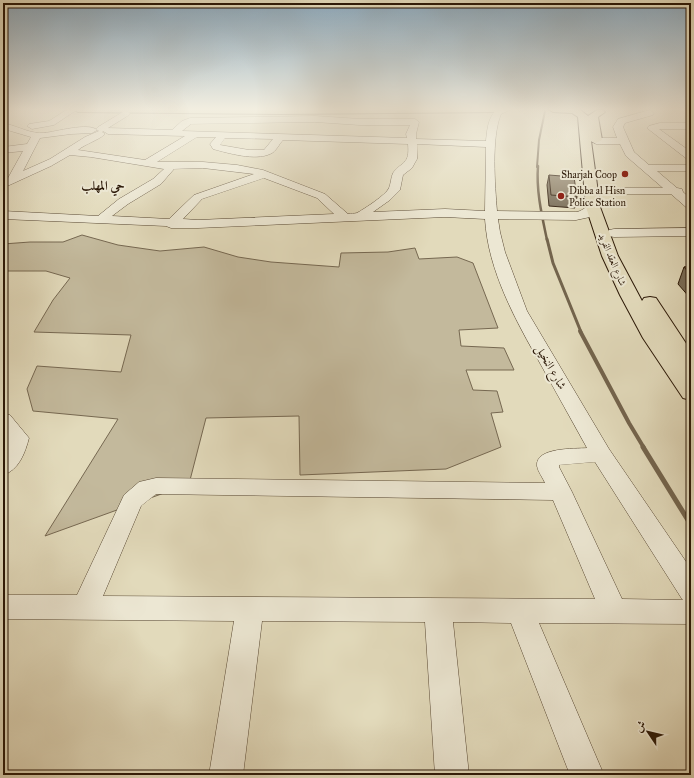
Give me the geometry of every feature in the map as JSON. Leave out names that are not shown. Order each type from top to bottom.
[{"type":"main road","name":"شارع العقد الفريد","points":[[586,145],[593,207],[610,256],[629,295],[653,338],[691,393]]},
{"type":"main road","name":"شارع العقد الفريد","points":[[598,145],[612,191],[614,233],[632,268]]},
{"type":"main road","name":"شارع العقد الفريد","points":[[643,289],[670,336],[691,367]]},
{"type":"street","points":[[3,150],[23,145]]},
{"type":"street","points":[[8,182],[32,145]]},
{"type":"street","points":[[8,182],[56,160],[73,145]]},
{"type":"street","points":[[147,163],[177,145]]},
{"type":"street","points":[[214,145],[216,147],[256,153],[269,150],[273,145]]},
{"type":"street","points":[[360,216],[386,198],[394,190],[398,174],[408,166],[412,159],[412,145]]},
{"type":"street","name":"شارع النخيل","points":[[491,145],[490,215],[500,260],[519,311],[601,454],[691,591]]},
{"type":"street","points":[[625,145],[630,154],[691,205]]},
{"type":"street","points":[[674,145],[691,157]]},
{"type":"street","points":[[68,148],[91,154],[172,166],[203,165],[246,169],[265,174],[321,196],[344,217]]},
{"type":"street","points":[[100,220],[127,198],[157,182],[168,173],[172,166]]},
{"type":"street","points":[[646,168],[691,168]]},
{"type":"street","points":[[171,224],[198,197],[265,174]]},
{"type":"street","points":[[612,191],[618,189],[617,183],[628,180],[645,182],[657,191]]},
{"type":"street","points":[[612,191],[691,190]]},
{"type":"street","points":[[5,215],[171,224],[216,224],[445,213],[576,216],[586,214],[593,207]]},
{"type":"street","points":[[576,216],[592,220],[600,226]]},
{"type":"street","points":[[614,233],[691,232]]},
{"type":"street","points":[[3,420],[19,438],[7,457]]},
{"type":"street","points":[[601,454],[554,458],[548,462],[548,467],[561,492],[614,611]]},
{"type":"street","points":[[84,607],[132,501],[147,488],[156,486],[561,492]]},
{"type":"street","points":[[3,607],[691,612]]},
{"type":"street","points":[[226,775],[250,608]]},
{"type":"street","points":[[438,610],[452,775]]},
{"type":"street","points":[[520,611],[587,775]]},
{"type":"shaded area","points":[[82,235],[118,245],[160,251],[204,247],[238,257],[271,262],[339,267],[341,253],[388,252],[415,248],[419,259],[457,257],[473,263],[498,328],[459,330],[461,346],[504,348],[514,370],[466,370],[473,390],[497,391],[503,412],[491,413],[501,447],[446,469],[300,475],[299,416],[206,418],[189,484],[45,536],[118,419],[33,411],[27,389],[37,366],[121,372],[131,335],[34,332],[53,300],[70,278],[46,271],[3,271],[3,244],[63,242]]},
{"type":"building","points":[[549,175],[574,177],[577,197],[551,195]]},
{"type":"building","points":[[684,267],[691,267],[691,275]]},
{"type":"waterway","points":[[537,167],[539,145]]},
{"type":"waterway","points":[[538,166],[541,213],[547,240]]},
{"type":"waterway","points":[[547,239],[553,263],[581,332]]},
{"type":"waterway","points":[[580,331],[644,448]]},
{"type":"waterway","points":[[643,447],[691,525]]},
{"type":"place","name":"Sharjah Coop","points":[[625,174]]},
{"type":"place","name":"Dibba al Hisn Police Station","points":[[561,196]]},
{"type":"district","name":"حي المهلب","points":[[103,185]]}]
